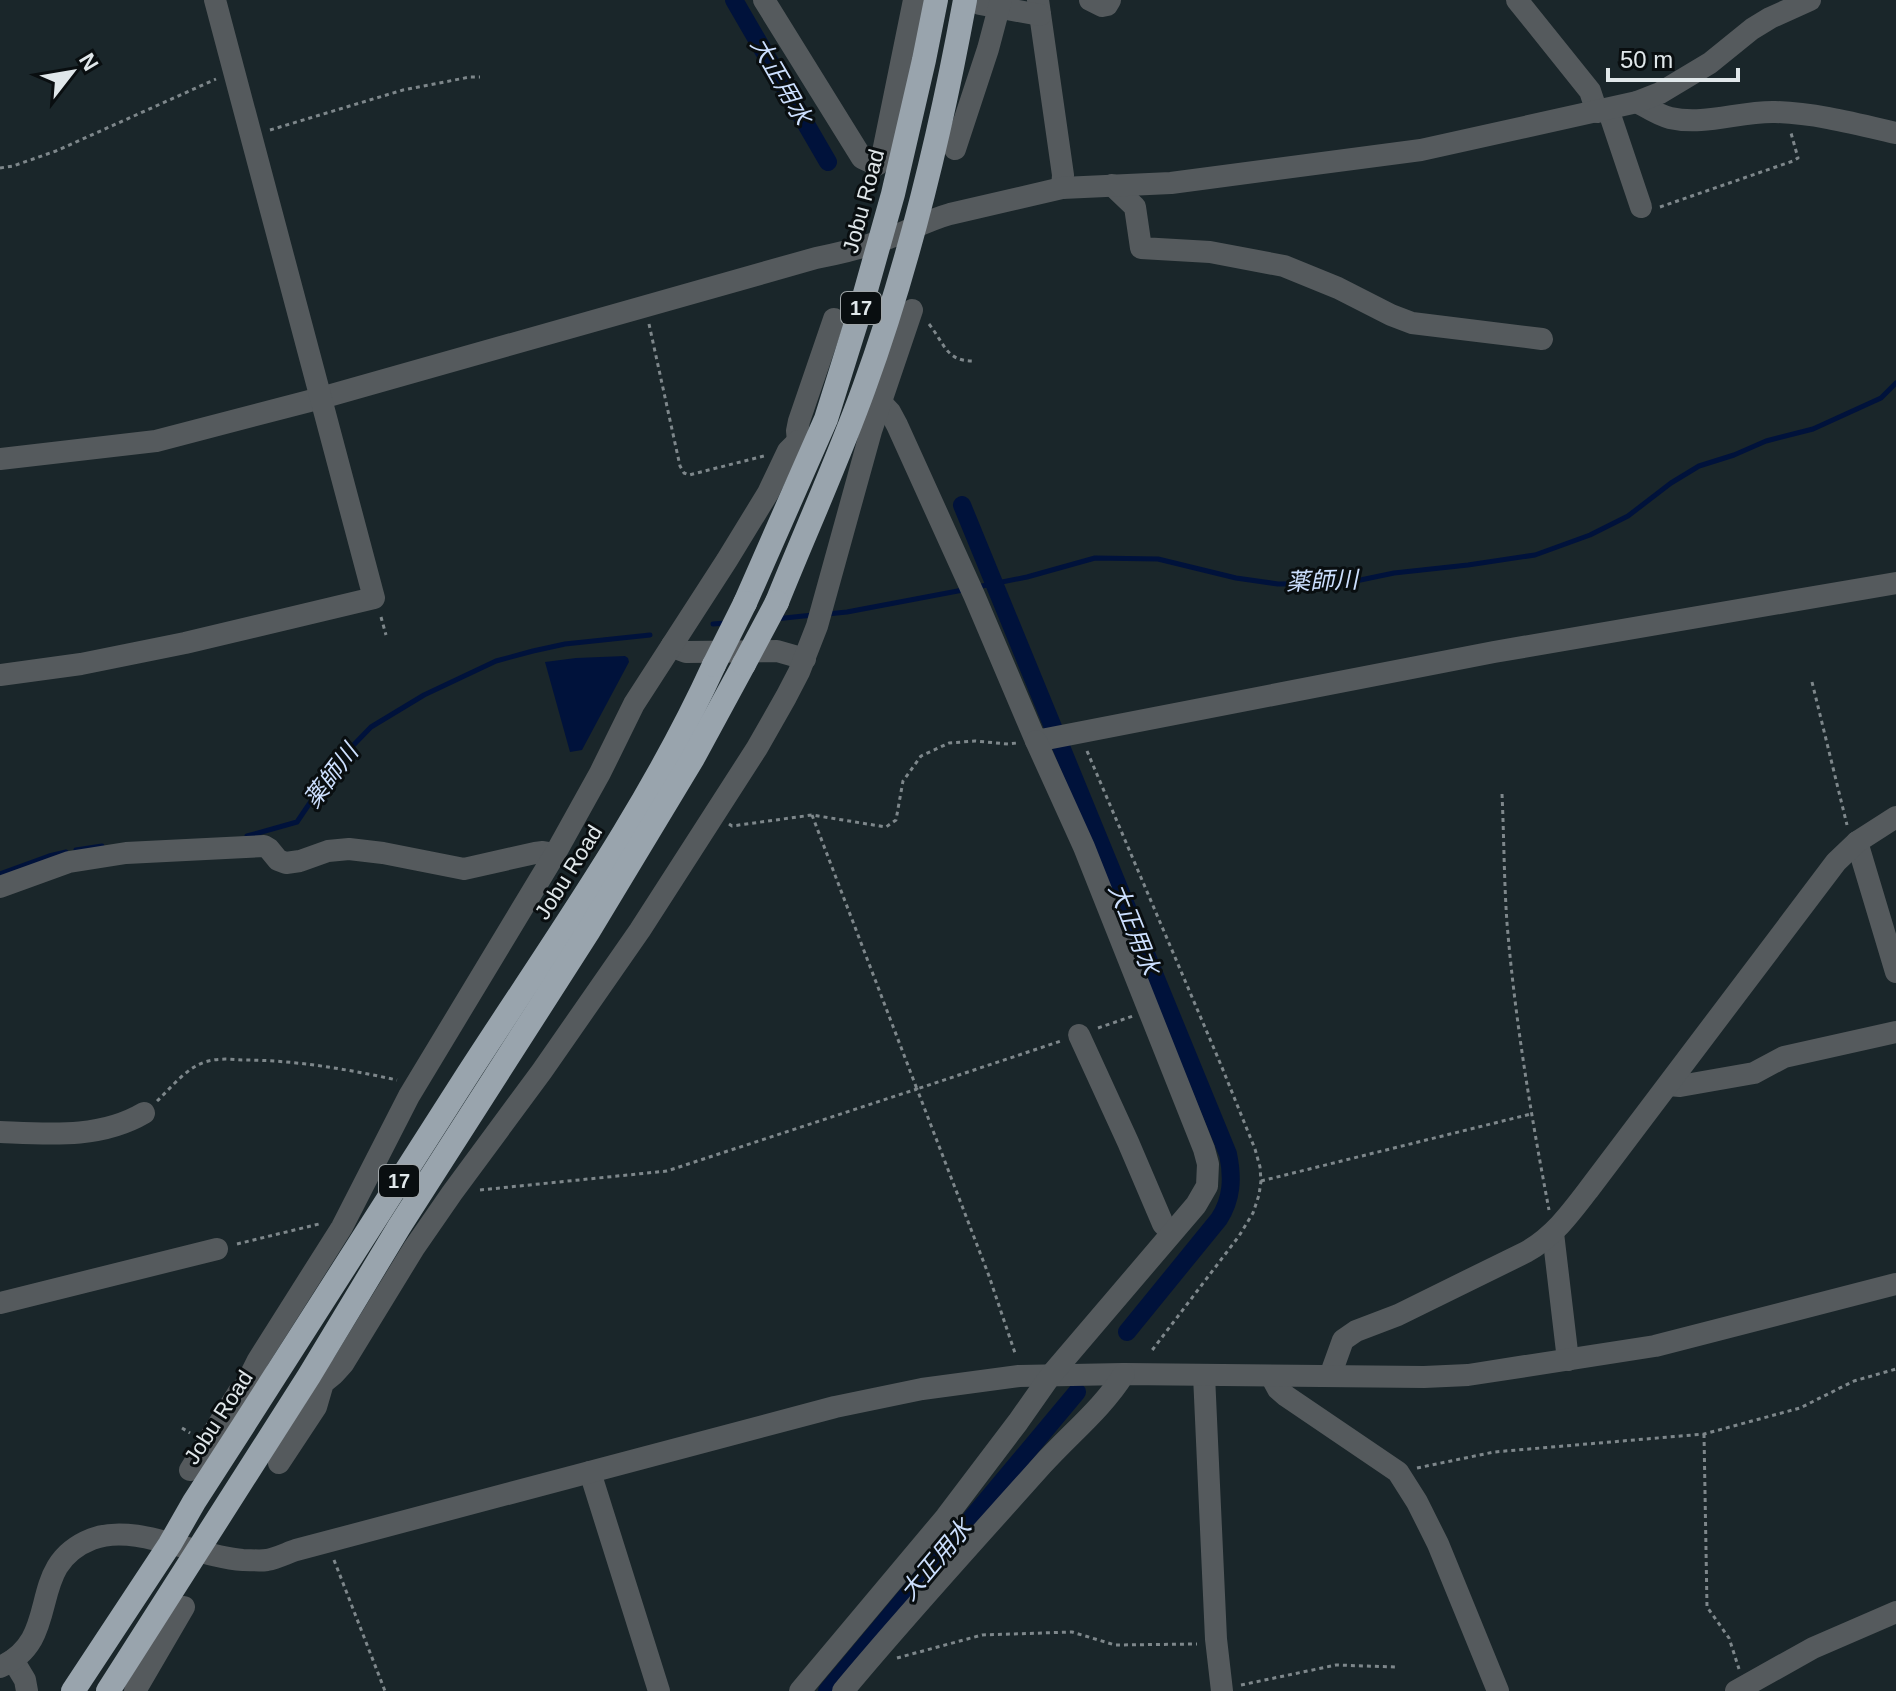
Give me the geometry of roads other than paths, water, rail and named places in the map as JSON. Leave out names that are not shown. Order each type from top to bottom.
[{"type":"highway","name":"Jobu Road","points":[[73,1691],[170,1544],[256,1389],[601,871],[663,765],[745,603],[807,443],[826,419],[900,167],[936,0]]},
{"type":"highway","name":"17","points":[[108,1691],[174,1585],[316,1380],[399,1227],[588,932],[693,758],[777,602],[873,395],[944,110],[987,3]]},
{"type":"street","points":[[0,675],[81,664],[185,643],[374,598],[215,0]]},
{"type":"street","points":[[764,0],[862,158],[877,165],[883,152],[914,0]]},
{"type":"street","points":[[1090,0],[1102,6],[1110,0]]},
{"type":"street","points":[[1517,0],[1602,110],[1641,207]]},
{"type":"street","points":[[0,459],[156,441],[321,398],[880,241],[950,214],[1062,188],[1171,183],[1421,150],[1637,102],[1660,93],[1710,63],[1770,18],[1810,0]]},
{"type":"street","points":[[955,149],[988,49],[987,3],[1039,8],[1063,175],[1062,188]]},
{"type":"street","points":[[1637,102],[1657,114],[1691,121],[1776,112],[1896,133]]},
{"type":"street","points":[[1112,185],[1135,207],[1141,248],[1210,252],[1284,266],[1412,323],[1542,339]]},
{"type":"street","points":[[279,1463],[316,1407],[316,1380],[334,1374],[343,1364],[414,1248],[580,1018],[714,815],[786,697],[805,659],[827,593],[871,431],[873,395],[912,310]]},
{"type":"street","points":[[190,1470],[238,1393],[256,1389],[252,1372],[258,1360],[342,1227],[416,1085],[555,854],[634,704],[768,493],[788,451],[807,443],[797,431],[799,421],[834,319]]},
{"type":"street","points":[[800,1691],[946,1517],[1051,1375],[1196,1205],[1207,1186],[1208,1164],[1204,1149],[1084,847],[1050,739],[971,589],[897,425],[890,412],[873,395]]},
{"type":"street","points":[[1050,739],[1494,652],[1896,583]]},
{"type":"street","points":[[672,645],[686,652],[777,651],[805,659]]},
{"type":"street","points":[[1330,1376],[1343,1340],[1356,1331],[1398,1315],[1526,1252],[1553,1233],[1669,1085],[1836,862],[1857,842],[1896,817]]},
{"type":"street","points":[[1857,842],[1896,972]]},
{"type":"street","points":[[0,887],[69,862],[126,853],[264,846],[278,860],[286,863],[349,849],[464,869],[535,853],[555,854]]},
{"type":"street","points":[[1669,1085],[1680,1086],[1754,1073],[1784,1057],[1896,1032]]},
{"type":"street","points":[[1079,1035],[1163,1224],[1171,1232]]},
{"type":"street","points":[[0,1132],[70,1134],[117,1125],[144,1113]]},
{"type":"street","points":[[1553,1233],[1568,1360]]},
{"type":"street","points":[[0,1303],[217,1249]]},
{"type":"street","points":[[27,1691],[25,1680],[6,1664],[26,1649],[35,1636],[55,1569],[80,1545],[118,1533],[232,1559],[266,1560],[835,1407],[922,1389],[1019,1376],[1051,1375],[1447,1377],[1655,1346],[1896,1284]]},
{"type":"street","points":[[843,1691],[1124,1374]]},
{"type":"street","points":[[1204,1375],[1216,1643],[1222,1690]]},
{"type":"street","points":[[1271,1376],[1286,1396],[1398,1472],[1438,1544],[1498,1691]]},
{"type":"street","points":[[590,1472],[659,1691]]},
{"type":"street","points":[[135,1691],[184,1607]]},
{"type":"street","points":[[1740,1689],[1813,1648],[1896,1612]]},
{"type":"water","points":[[625,656],[629,662],[582,750],[570,752],[545,662]]},
{"type":"waterway","name":"大正用水","points":[[734,0],[828,162]]},
{"type":"waterway","name":"薬師川","points":[[977,587],[1095,558],[1158,559],[1236,578],[1278,584],[1346,583],[1394,573],[1535,555],[1590,535],[1628,516],[1699,466],[1766,441],[1813,429],[1881,398],[1896,383]]},
{"type":"waterway","name":"大正用水","points":[[962,505],[1228,1154],[1230,1188],[1227,1204],[1219,1219],[1127,1332]]},
{"type":"waterway","name":"薬師川","points":[[827,614],[963,590]]},
{"type":"waterway","name":"薬師川","points":[[775,619],[813,615]]},
{"type":"waterway","name":"薬師川","points":[[713,624],[726,623]]},
{"type":"waterway","name":"薬師川","points":[[247,836],[297,822],[338,761],[371,727],[424,695],[496,661],[533,651],[565,644],[650,635]]},
{"type":"waterway","name":"薬師川","points":[[76,850],[102,846]]},
{"type":"waterway","name":"薬師川","points":[[0,874],[66,852]]},
{"type":"waterway","name":"大正用水","points":[[827,1691],[1077,1392]]}]
